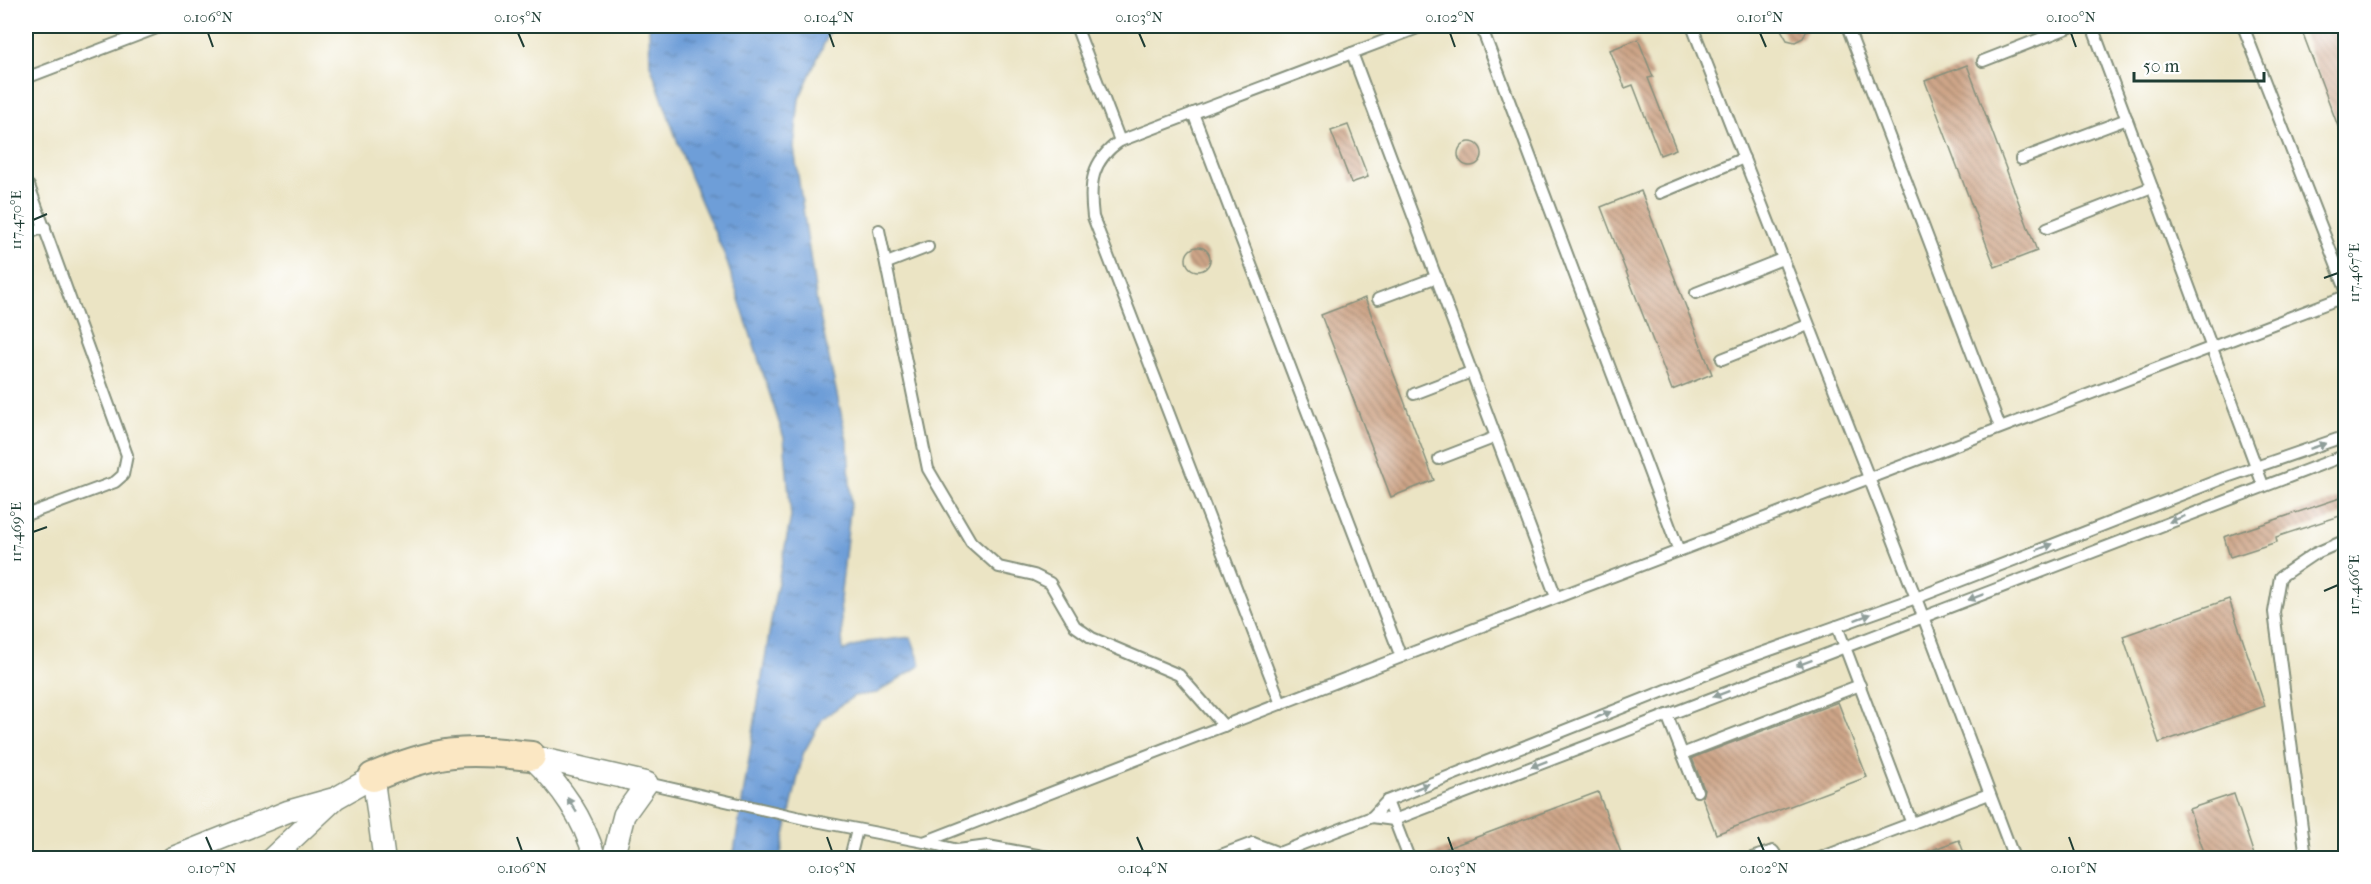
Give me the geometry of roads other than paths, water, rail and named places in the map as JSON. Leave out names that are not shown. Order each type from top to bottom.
[{"type":"street","points":[[272,858],[336,798],[373,777],[416,759],[451,751],[486,751],[531,756],[646,783],[624,815],[613,858]]},
{"type":"street","points":[[531,756],[554,779],[574,806],[589,836],[595,858]]},
{"type":"street","points":[[373,777],[384,858]]},
{"type":"street","points":[[172,858],[288,811],[336,798]]},
{"type":"lane","points":[[26,78],[162,26]]},
{"type":"lane","points":[[1076,26],[1120,141]]},
{"type":"lane","points":[[1281,704],[1093,217],[1090,196],[1093,171],[1105,151],[1120,141],[1423,26]]},
{"type":"lane","points":[[1481,26],[1679,551]]},
{"type":"lane","points":[[1692,26],[1916,598],[2014,858]]},
{"type":"lane","points":[[1847,26],[2000,427]]},
{"type":"lane","points":[[1983,61],[2073,26]]},
{"type":"lane","points":[[2092,26],[2263,485]]},
{"type":"lane","points":[[2243,26],[2346,290]]},
{"type":"lane","points":[[1352,53],[1556,597]]},
{"type":"lane","points":[[1193,113],[1401,657]]},
{"type":"lane","points":[[2021,159],[2127,119]]},
{"type":"lane","points":[[1660,193],[1744,158]]},
{"type":"lane","points":[[26,515],[115,482],[123,475],[127,454],[29,186]]},
{"type":"lane","points":[[2047,228],[2152,187]]},
{"type":"lane","points":[[26,234],[45,227]]},
{"type":"lane","points":[[879,230],[911,398],[928,469],[971,542],[999,567],[1034,575],[1050,583],[1060,596],[1075,626],[1092,638],[1179,675],[1224,726]]},
{"type":"lane","points":[[887,263],[928,247]]},
{"type":"lane","points":[[1696,293],[1782,259]]},
{"type":"lane","points":[[1378,299],[1437,277]]},
{"type":"lane","points":[[924,842],[1868,477],[2346,296]]},
{"type":"lane","points":[[1722,359],[1808,325]]},
{"type":"lane","points":[[1414,394],[1471,372]]},
{"type":"lane","points":[[1253,843],[1276,856],[1372,817],[1387,801],[1742,660],[1916,598],[2257,466],[2346,436]]},
{"type":"lane","points":[[1439,459],[1496,437]]},
{"type":"lane","points":[[1372,817],[1394,820],[2346,455]]},
{"type":"lane","points":[[2306,858],[2274,612],[2280,577],[2314,554],[2346,540]]},
{"type":"lane","points":[[1837,626],[1912,824]]},
{"type":"lane","points":[[1682,754],[1860,685]]},
{"type":"lane","points":[[1667,715],[1696,791]]},
{"type":"lane","points":[[646,783],[805,819],[958,850],[988,846],[1054,858]]},
{"type":"lane","points":[[1820,858],[1989,794]]},
{"type":"lane","points":[[1387,801],[1409,858]]},
{"type":"lane","points":[[850,858],[857,830]]},
{"type":"lane","points":[[1213,858],[1253,843]]},
{"type":"lane","points":[[1253,843],[1259,858]]},
{"type":"lane","points":[[958,850],[968,858]]},
{"type":"lane","points":[[1752,858],[1773,851],[1778,858]]},
{"type":"water","points":[[649,26],[832,26],[799,99],[794,148],[817,303],[848,445],[851,502],[840,600],[843,651],[867,642],[911,637],[921,665],[877,693],[854,696],[823,718],[803,754],[780,858],[733,858],[775,597],[791,517],[784,438],[725,256],[689,174],[650,64]]}]
